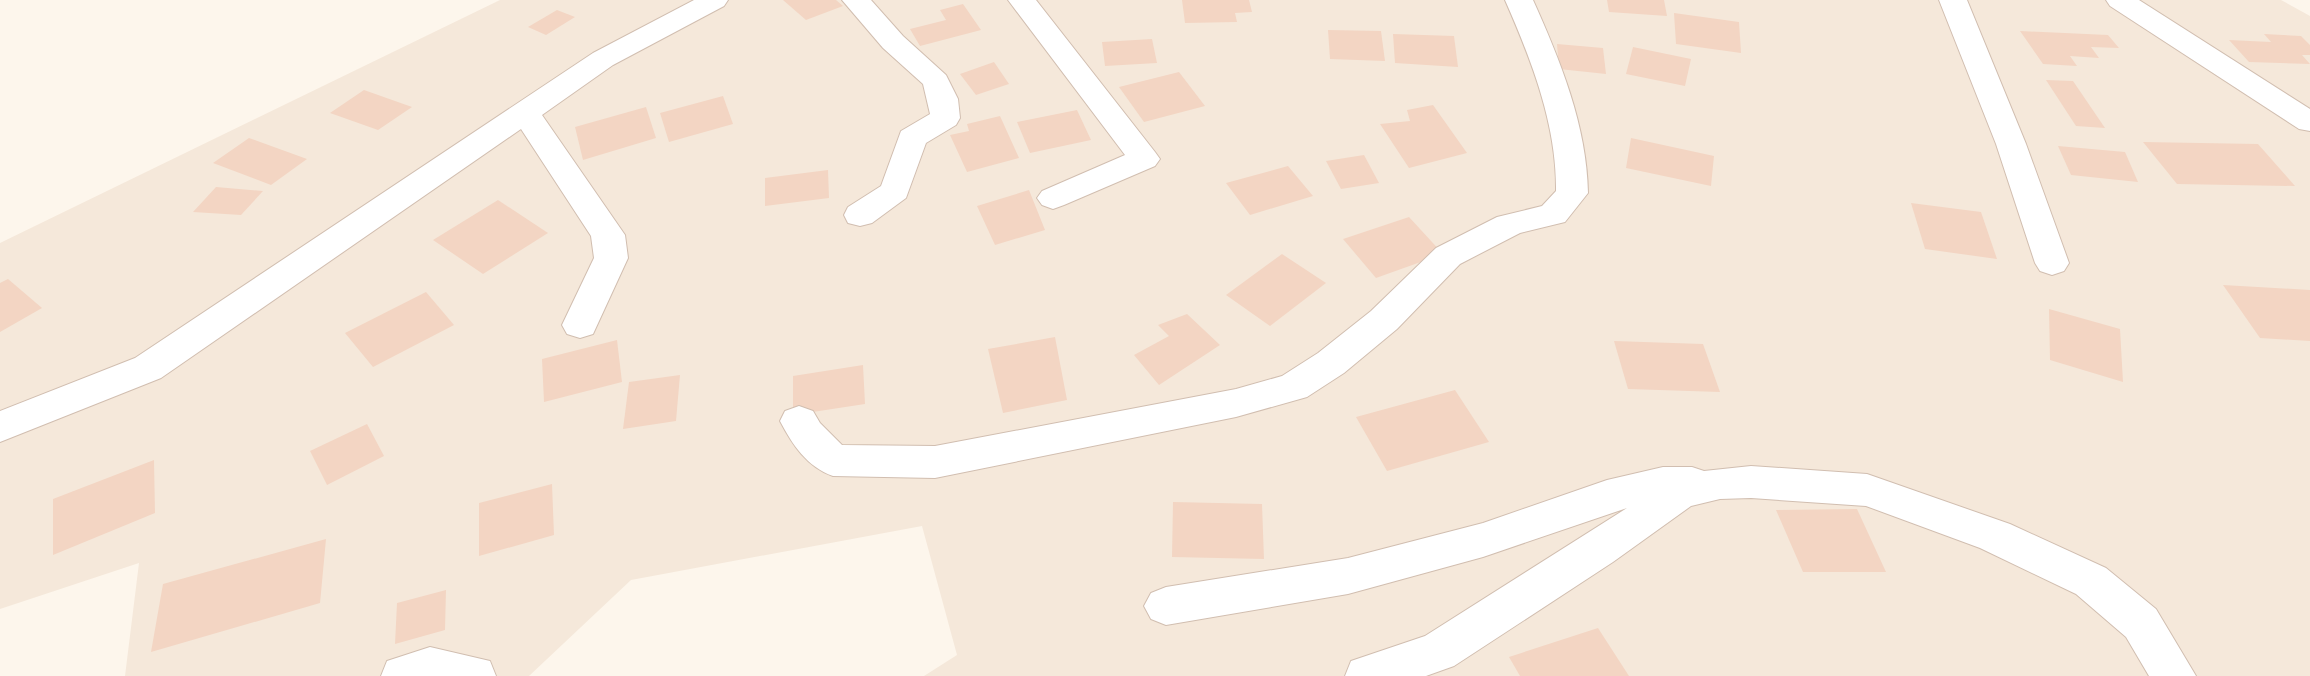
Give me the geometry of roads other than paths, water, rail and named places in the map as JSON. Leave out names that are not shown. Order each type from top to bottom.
[{"type":"street","points":[[0,427],[148,368],[603,59],[714,0]]},
{"type":"street","points":[[856,0],[893,42],[936,81],[945,118],[912,138],[895,191],[860,215]]},
{"type":"street","points":[[1022,0],[1144,159],[1053,198]]},
{"type":"street","points":[[799,421],[806,434],[833,460],[935,462],[1236,403],[1294,387],[1331,363],[1384,320],[1448,256],[1509,225],[1553,214],[1572,193],[1572,161],[1545,58],[1519,0]]},
{"type":"street","points":[[1953,0],[2011,144],[2052,263]]},
{"type":"street","points":[[2120,0],[2310,122]]},
{"type":"street","points":[[526,114],[608,235],[611,258],[580,325]]},
{"type":"street","points":[[1166,606],[1348,576],[1483,540],[1607,496],[1663,483],[1867,490],[1995,536],[2091,581],[2141,623],[2174,676]]},
{"type":"street","points":[[1367,676],[1438,652],[1598,550],[1679,493],[1720,483]]},
{"type":"street","points":[[403,676],[430,667],[474,676]]}]
